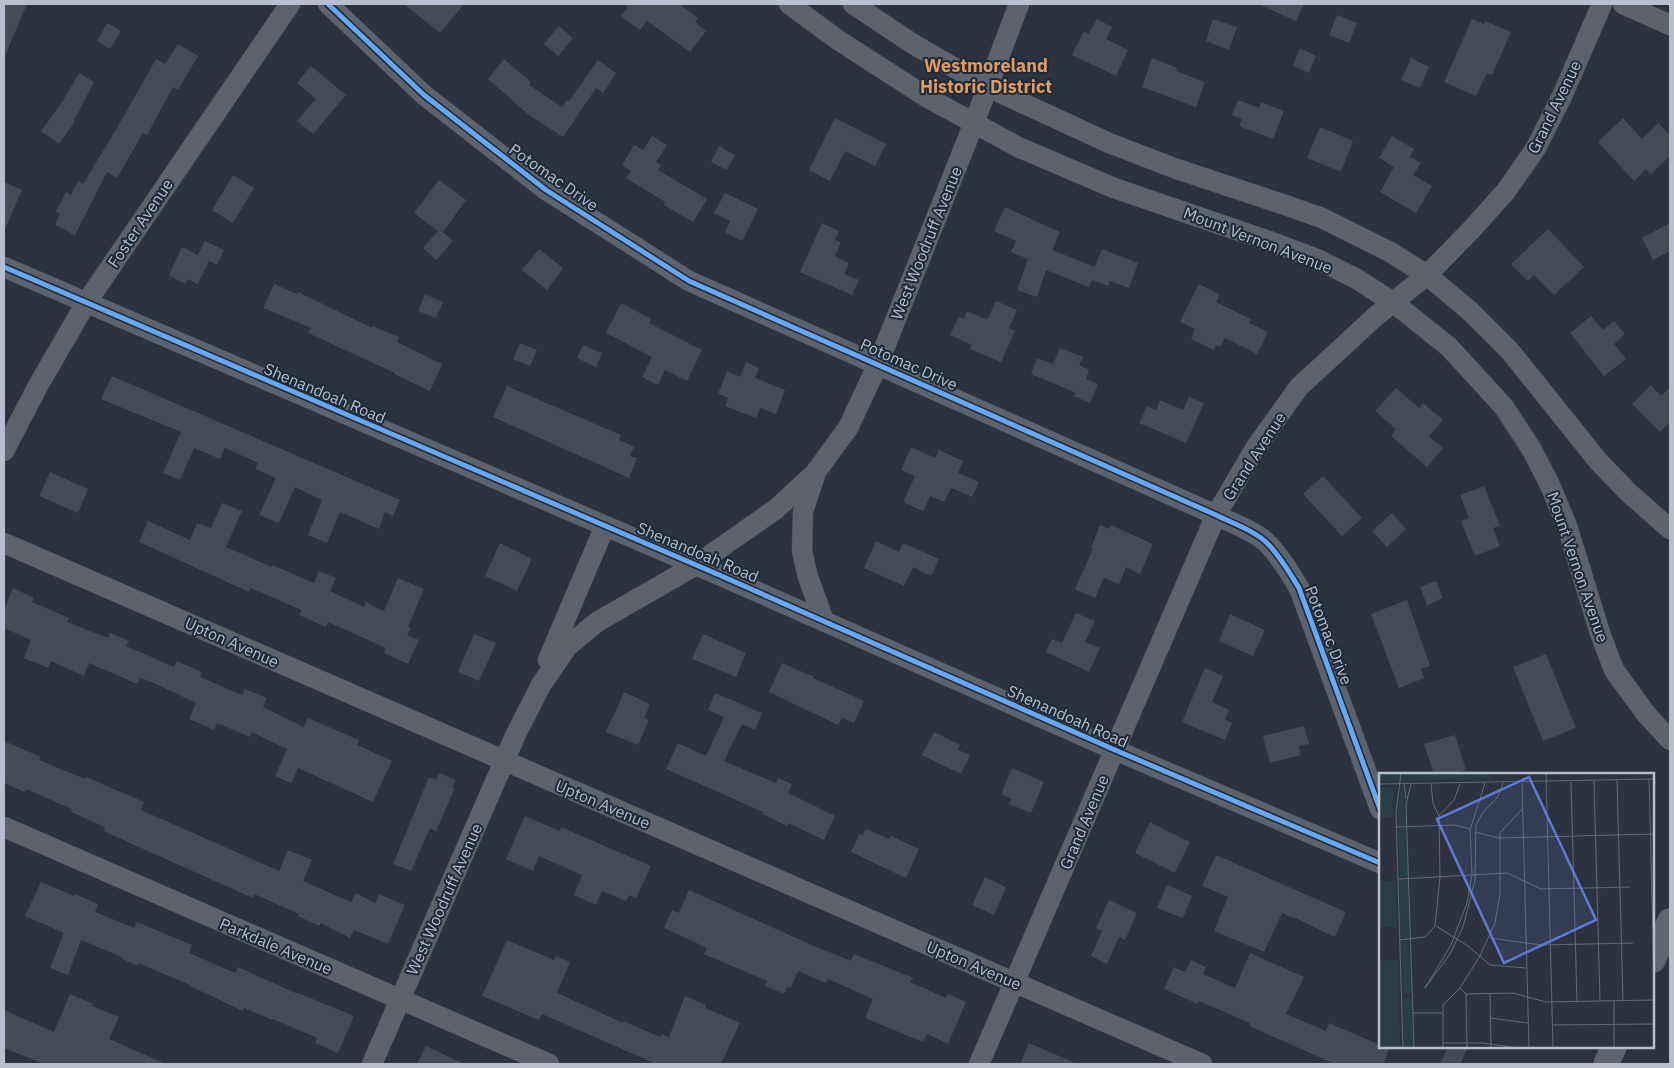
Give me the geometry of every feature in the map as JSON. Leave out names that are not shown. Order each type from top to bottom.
[{"type":"main road","points":[[1654,958],[1670,921]]},
{"type":"main road","points":[[1606,1064],[1614,1048]]},
{"type":"street","name":"Foster Avenue","points":[[4,451],[39,384],[86,304],[290,4]]},
{"type":"street","name":"Potomac Drive","points":[[328,4],[424,95],[546,190],[689,281],[1216,515],[1244,528],[1267,543],[1299,588],[1379,806]]},
{"type":"street","name":"Mount Vernon Avenue","points":[[788,4],[838,40],[928,98],[1018,147],[1106,185],[1317,259],[1357,279],[1394,303],[1449,346],[1504,407],[1532,450],[1550,485],[1567,526],[1601,636],[1614,670],[1646,714],[1670,740]]},
{"type":"street","points":[[853,4],[913,44],[988,88],[1109,143],[1174,168],[1322,218],[1390,252],[1427,275],[1471,312],[1510,351],[1599,462],[1629,493],[1670,529]]},
{"type":"street","name":"West Woodruff Avenue","points":[[516,734],[540,685],[567,647],[597,622],[696,565],[776,509],[815,473],[848,428],[878,364],[988,88],[1018,4]]},
{"type":"street","name":"Grand Avenue","points":[[979,1064],[1216,515],[1256,447],[1299,387],[1376,316],[1427,275],[1500,197],[1536,148],[1563,94],[1602,4]]},
{"type":"street","points":[[1623,4],[1670,25]]},
{"type":"street","name":"Shenandoah Road","points":[[4,267],[86,304],[696,565],[1115,750],[1379,863]]},
{"type":"street","name":"West Woodruff Avenue","points":[[815,473],[803,511],[802,539],[804,562],[808,577],[824,621]]},
{"type":"street","name":"West Woodruff Avenue","points":[[372,1064],[505,761],[605,526]]},
{"type":"street","name":"Upton Avenue","points":[[4,543],[1202,1064]]},
{"type":"street","name":"Parkdale Avenue","points":[[4,828],[549,1064]]},
{"type":"building","points":[[4,4],[27,4],[4,58]]},
{"type":"building","points":[[404,4],[464,4],[440,33]]},
{"type":"building","points":[[623,4],[679,4],[698,18],[695,22],[706,31],[690,52],[647,21],[640,30],[621,16],[628,7]]},
{"type":"building","points":[[1258,4],[1304,4],[1296,21]]},
{"type":"building","points":[[1337,15],[1357,23],[1349,43],[1329,35]]},
{"type":"building","points":[[1097,19],[1112,27],[1106,39],[1128,50],[1116,76],[1072,55],[1084,31],[1089,34]]},
{"type":"building","points":[[1213,19],[1237,27],[1229,50],[1206,41]]},
{"type":"building","points":[[1472,19],[1484,24],[1485,21],[1511,32],[1492,75],[1487,73],[1476,96],[1444,82]]},
{"type":"building","points":[[107,23],[121,31],[110,49],[97,41]]},
{"type":"building","points":[[559,26],[573,38],[558,56],[544,44]]},
{"type":"building","points":[[178,44],[198,56],[178,90],[173,87],[147,135],[143,133],[117,178],[107,172],[75,235],[55,225],[60,214],[56,212],[66,192],[71,195],[78,181],[83,184],[156,59],[165,64]]},
{"type":"building","points":[[1300,48],[1316,56],[1309,73],[1293,66]]},
{"type":"building","points":[[1152,58],[1177,68],[1176,71],[1205,82],[1196,107],[1142,87]]},
{"type":"building","points":[[1411,58],[1429,67],[1420,88],[1401,80]]},
{"type":"building","points":[[504,59],[531,82],[529,85],[562,107],[567,100],[569,101],[598,60],[616,73],[603,93],[596,88],[563,137],[529,115],[488,79]]},
{"type":"building","points":[[311,66],[346,95],[313,134],[297,121],[316,99],[297,83]]},
{"type":"building","points":[[79,73],[94,82],[75,121],[59,144],[41,131],[63,101]]},
{"type":"building","points":[[1238,100],[1259,108],[1261,102],[1284,111],[1273,139],[1239,126],[1242,119],[1232,115]]},
{"type":"building","points":[[835,118],[886,144],[875,166],[845,151],[830,181],[809,170]]},
{"type":"building","points":[[1623,118],[1642,139],[1658,123],[1670,135],[1670,156],[1651,174],[1646,169],[1634,181],[1598,142]]},
{"type":"building","points":[[1320,127],[1353,141],[1341,172],[1307,158]]},
{"type":"building","points":[[652,136],[667,145],[656,162],[661,165],[658,170],[707,199],[693,222],[664,205],[665,202],[626,178],[631,171],[622,165],[634,145],[643,150]]},
{"type":"building","points":[[1392,136],[1414,149],[1410,157],[1421,163],[1413,175],[1432,186],[1416,213],[1380,192],[1394,167],[1379,158]]},
{"type":"building","points":[[719,146],[735,155],[727,170],[711,162]]},
{"type":"building","points":[[233,175],[254,188],[233,223],[212,210]]},
{"type":"building","points":[[439,180],[466,200],[443,232],[453,241],[436,260],[423,248],[438,231],[414,213]]},
{"type":"building","points":[[4,182],[22,190],[4,231]]},
{"type":"building","points":[[725,193],[758,209],[742,241],[725,232],[730,221],[714,213]]},
{"type":"building","points":[[1005,207],[1060,232],[1052,250],[1095,267],[1102,249],[1138,263],[1129,288],[1110,281],[1108,286],[1092,280],[1089,287],[1046,270],[1037,297],[1017,290],[1028,259],[1011,252],[1016,241],[994,231]]},
{"type":"building","points":[[822,223],[839,231],[835,240],[841,242],[835,256],[849,263],[844,274],[859,280],[852,295],[800,272]]},
{"type":"building","points":[[1670,223],[1670,251],[1653,260],[1642,238]]},
{"type":"building","points":[[1548,229],[1584,267],[1554,295],[1534,275],[1528,281],[1511,264]]},
{"type":"building","points":[[205,241],[224,250],[217,265],[198,255]]},
{"type":"building","points":[[182,247],[209,261],[198,284],[188,279],[185,284],[169,275]]},
{"type":"building","points":[[539,249],[563,268],[547,290],[522,270]]},
{"type":"building","points":[[274,284],[297,294],[298,292],[372,328],[373,326],[399,337],[397,342],[442,364],[430,391],[308,333],[311,328],[263,308]]},
{"type":"building","points":[[1199,284],[1220,295],[1216,302],[1251,319],[1249,323],[1268,332],[1257,354],[1225,338],[1220,347],[1216,345],[1214,350],[1191,339],[1195,329],[1180,322]]},
{"type":"building","points":[[425,294],[443,302],[436,318],[418,311]]},
{"type":"building","points":[[996,301],[1017,310],[1009,328],[1015,331],[1001,362],[970,349],[972,345],[950,335],[959,317],[964,319],[967,311],[987,320]]},
{"type":"building","points":[[621,303],[651,319],[649,323],[702,350],[687,381],[665,370],[658,385],[642,377],[652,357],[606,333]]},
{"type":"building","points":[[1591,316],[1603,330],[1614,321],[1625,334],[1614,344],[1626,359],[1604,376],[1570,333]]},
{"type":"building","points":[[520,343],[537,350],[530,366],[513,359]]},
{"type":"building","points":[[583,345],[602,353],[596,367],[577,358]]},
{"type":"building","points":[[1060,348],[1083,357],[1079,365],[1089,370],[1086,379],[1098,384],[1090,403],[1074,396],[1076,393],[1031,374],[1037,358],[1053,364]]},
{"type":"building","points":[[746,362],[759,368],[755,378],[785,390],[776,414],[760,408],[756,418],[725,406],[728,398],[718,394],[727,371],[740,377]]},
{"type":"building","points":[[112,376],[400,500],[393,516],[385,512],[379,529],[340,512],[327,543],[308,535],[322,500],[295,487],[279,523],[259,515],[276,478],[255,469],[258,463],[225,448],[220,459],[194,448],[180,480],[163,473],[181,432],[101,399]]},
{"type":"building","points":[[1651,385],[1661,396],[1670,387],[1670,422],[1660,432],[1632,404]]},
{"type":"building","points":[[507,386],[621,435],[619,440],[634,447],[630,456],[637,458],[629,478],[493,417]]},
{"type":"building","points":[[1396,388],[1419,408],[1423,403],[1443,420],[1429,436],[1443,448],[1427,467],[1391,436],[1396,429],[1375,411]]},
{"type":"building","points":[[1189,397],[1204,403],[1186,443],[1139,423],[1147,406],[1156,410],[1160,400],[1183,410]]},
{"type":"building","points":[[911,447],[935,458],[939,450],[963,461],[958,473],[979,482],[972,497],[951,488],[944,502],[930,496],[923,511],[903,502],[915,476],[901,470]]},
{"type":"building","points":[[50,472],[88,489],[78,513],[39,496]]},
{"type":"building","points":[[1323,476],[1362,518],[1342,536],[1303,494]]},
{"type":"building","points":[[1484,486],[1500,526],[1493,528],[1500,546],[1475,556],[1461,521],[1469,518],[1460,495]]},
{"type":"building","points":[[222,503],[242,511],[226,547],[314,583],[319,571],[336,578],[330,591],[364,607],[366,602],[384,611],[398,578],[424,589],[408,627],[411,628],[407,635],[419,640],[408,664],[384,653],[386,648],[328,622],[326,627],[299,615],[302,610],[250,588],[249,592],[139,542],[148,521],[190,540],[197,523],[211,528]]},
{"type":"building","points":[[1392,513],[1406,529],[1387,547],[1372,531]]},
{"type":"building","points":[[1100,525],[1109,529],[1111,525],[1153,544],[1140,574],[1126,567],[1119,584],[1104,578],[1095,598],[1075,589],[1093,549],[1091,548]]},
{"type":"building","points":[[876,541],[899,552],[903,543],[939,559],[931,576],[913,567],[904,586],[864,568]]},
{"type":"building","points":[[500,543],[532,559],[517,591],[485,576]]},
{"type":"building","points":[[1436,581],[1443,598],[1427,605],[1420,587]]},
{"type":"building","points":[[13,588],[34,598],[32,602],[69,618],[67,622],[108,638],[110,633],[129,641],[126,646],[174,667],[177,661],[202,672],[200,677],[242,695],[245,689],[267,698],[263,707],[304,727],[308,718],[359,740],[357,745],[392,761],[373,802],[298,768],[291,783],[275,776],[287,749],[252,732],[250,737],[217,723],[214,730],[189,719],[196,703],[154,683],[140,678],[137,684],[89,663],[84,676],[51,661],[48,668],[24,658],[31,640],[4,628],[4,610]]},
{"type":"building","points":[[1407,600],[1430,666],[1421,669],[1424,678],[1399,688],[1371,614]]},
{"type":"building","points":[[1076,613],[1095,621],[1085,642],[1100,648],[1089,672],[1046,652],[1052,639],[1062,643]]},
{"type":"building","points":[[1230,614],[1265,630],[1253,656],[1219,641]]},
{"type":"building","points":[[474,634],[496,643],[479,681],[458,672]]},
{"type":"building","points":[[703,634],[746,653],[736,677],[692,659]]},
{"type":"building","points":[[1546,654],[1576,728],[1543,741],[1513,667]]},
{"type":"building","points":[[782,663],[864,701],[854,723],[842,718],[838,725],[769,692]]},
{"type":"building","points":[[1205,668],[1223,676],[1212,702],[1229,710],[1225,719],[1232,723],[1225,740],[1182,722]]},
{"type":"building","points":[[624,692],[650,704],[644,718],[649,720],[638,745],[606,732]]},
{"type":"building","points":[[715,693],[762,713],[755,730],[742,724],[724,761],[776,783],[778,778],[792,784],[788,793],[835,816],[824,840],[788,823],[787,826],[762,814],[763,812],[666,769],[678,743],[706,756],[724,717],[708,710]]},
{"type":"building","points":[[1304,726],[1309,744],[1299,746],[1301,755],[1270,763],[1263,736]]},
{"type":"building","points":[[934,732],[960,745],[958,750],[970,755],[961,774],[922,755]]},
{"type":"building","points":[[1455,735],[1466,770],[1457,773],[1434,773],[1424,744]]},
{"type":"building","points":[[4,741],[41,757],[39,760],[85,779],[86,777],[144,802],[141,810],[279,871],[288,850],[312,860],[303,881],[351,902],[356,893],[375,903],[379,894],[405,905],[388,944],[354,930],[350,938],[321,923],[319,926],[298,916],[299,914],[254,894],[253,898],[104,831],[105,827],[71,812],[72,809],[26,789],[25,792],[4,783]]},
{"type":"building","points":[[1012,768],[1044,782],[1031,813],[1009,804],[1012,799],[1001,794]]},
{"type":"building","points":[[439,773],[456,780],[452,787],[455,788],[436,831],[430,828],[411,871],[393,864],[429,777],[436,780]]},
{"type":"building","points":[[525,816],[560,831],[561,827],[651,866],[636,898],[629,895],[626,901],[602,891],[596,905],[574,895],[582,875],[539,856],[533,871],[506,859]]},
{"type":"building","points":[[1150,822],[1190,842],[1175,873],[1135,853]]},
{"type":"building","points":[[866,829],[890,839],[891,836],[919,849],[906,878],[851,852],[859,834],[862,836]]},
{"type":"building","points":[[1216,855],[1346,912],[1335,937],[1282,913],[1264,952],[1214,931],[1228,897],[1202,886]]},
{"type":"building","points":[[985,877],[1006,887],[994,915],[972,905]]},
{"type":"building","points":[[41,882],[98,904],[95,912],[134,928],[137,922],[192,945],[189,953],[235,973],[238,967],[298,994],[354,1016],[338,1053],[315,1043],[317,1038],[244,1008],[243,1011],[190,985],[138,963],[137,966],[122,957],[81,940],[68,975],[50,968],[64,933],[25,916]]},
{"type":"building","points":[[1167,885],[1192,896],[1183,918],[1157,908]]},
{"type":"building","points":[[689,890],[851,961],[854,954],[913,978],[910,982],[946,998],[948,994],[966,1002],[948,1044],[927,1034],[923,1042],[865,1018],[873,999],[828,979],[826,983],[798,971],[791,988],[787,987],[784,994],[765,986],[767,981],[704,954],[707,948],[664,928],[672,910],[679,913]]},
{"type":"building","points":[[1109,900],[1137,913],[1125,940],[1119,937],[1107,964],[1091,956],[1102,931],[1096,928]]},
{"type":"building","points":[[507,940],[554,960],[556,956],[570,962],[557,993],[623,1023],[623,1021],[660,1037],[662,1034],[669,1037],[685,996],[706,1005],[705,1008],[740,1023],[721,1064],[656,1064],[542,1014],[539,1020],[482,996]]},
{"type":"building","points":[[1250,953],[1304,977],[1286,1014],[1326,1031],[1329,1023],[1379,1045],[1379,1048],[1389,1049],[1383,1064],[1335,1064],[1249,1026],[1250,1023],[1199,1001],[1198,1004],[1164,989],[1174,967],[1185,972],[1191,960],[1206,967],[1203,974],[1235,988]]},
{"type":"building","points":[[70,994],[93,1004],[92,1006],[119,1017],[109,1039],[166,1064],[44,1064],[4,1048],[4,1010],[54,1032]]},
{"type":"building","points":[[1029,1043],[1077,1064],[1020,1064]]},
{"type":"building","points":[[426,1046],[464,1064],[417,1064]]},
{"type":"building","points":[[1448,1048],[1468,1048],[1460,1064],[1440,1064]]},
{"type":"cycle path","points":[[328,4],[424,95],[546,190],[689,281],[1216,515],[1250,531],[1262,539],[1272,548],[1299,588],[1379,806]]},
{"type":"cycle path","points":[[4,267],[717,574],[1115,750],[1379,863]]},
{"type":"district","name":"Westmoreland Historic District","points":[[986,75]]}]
